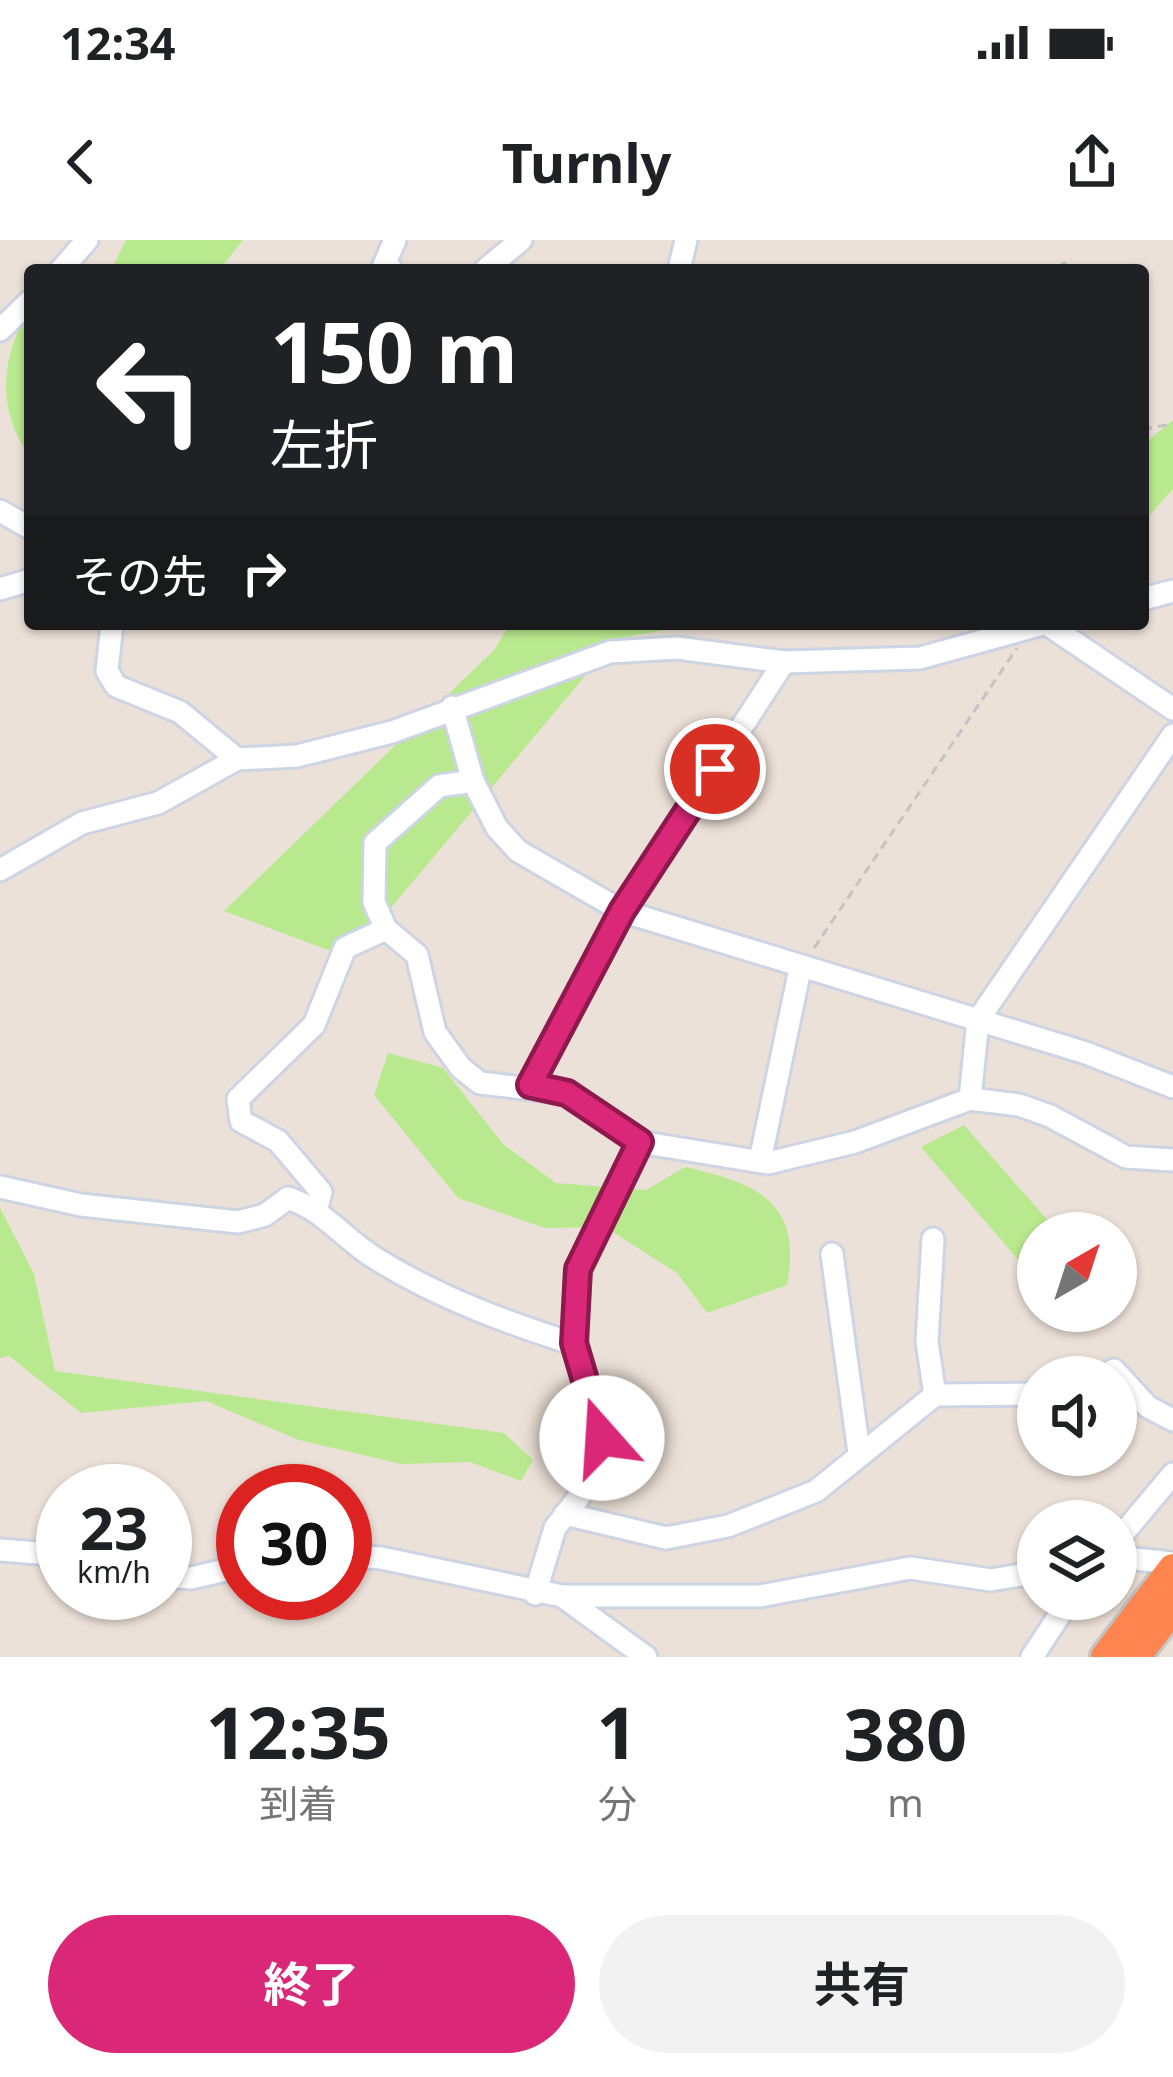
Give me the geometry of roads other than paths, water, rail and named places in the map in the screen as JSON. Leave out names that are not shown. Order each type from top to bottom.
[{"type":"highway","points":[[1106,1657],[1173,1566]]},
{"type":"highway","points":[[1135,1657],[1173,1607]]},
{"type":"street","points":[[66,264],[88,240]]},
{"type":"street","points":[[492,264],[520,240]]},
{"type":"street","points":[[0,330],[24,307]]},
{"type":"street","points":[[111,630],[106,670],[116,686],[180,712],[237,759]]},
{"type":"street","points":[[0,870],[82,823],[158,803],[237,759],[335,747],[392,732],[452,706],[610,652],[677,648],[784,662],[920,658],[1023,630]]},
{"type":"street","points":[[1049,630],[1173,709]]},
{"type":"street","points":[[530,1085],[622,911],[784,662]]},
{"type":"street","points":[[452,706],[473,781],[497,828],[518,851],[622,911],[978,1020],[1173,1087]]},
{"type":"street","points":[[970,1099],[978,1020],[1173,735]]},
{"type":"street","points":[[473,781],[439,786],[375,843],[374,902],[386,928],[417,955],[434,1032],[461,1068],[501,1090],[530,1085],[567,1093],[640,1142],[760,1161],[855,1142],[970,1099],[1018,1105],[1050,1116],[1126,1157],[1173,1160]]},
{"type":"street","points":[[317,1208],[322,1192],[278,1141],[241,1121],[238,1099],[276,1055],[314,1024],[345,948],[386,928]]},
{"type":"street","points":[[760,1161],[800,969]]},
{"type":"street","points":[[535,1594],[555,1528],[605,1463],[606,1450],[574,1343],[578,1269],[640,1142]]},
{"type":"street","points":[[0,1187],[81,1205],[238,1222],[265,1215],[288,1198],[317,1208],[372,1257],[424,1286],[498,1320],[574,1343]]},
{"type":"street","points":[[933,1240],[927,1342],[935,1395]]},
{"type":"street","points":[[832,1254],[859,1453]]},
{"type":"street","points":[[565,1514],[667,1538],[728,1526],[816,1491],[935,1395],[1017,1394]]},
{"type":"street","points":[[1137,1395],[1173,1420]]},
{"type":"street","points":[[1137,1525],[1173,1474]]},
{"type":"street","points":[[0,1550],[36,1553]]},
{"type":"street","points":[[1137,1557],[1173,1566]]},
{"type":"street","points":[[372,1558],[562,1596],[760,1596],[910,1568],[991,1580],[1017,1576]]},
{"type":"street","points":[[562,1596],[646,1657]]},
{"type":"street","points":[[1032,1657],[1056,1620]]}]
